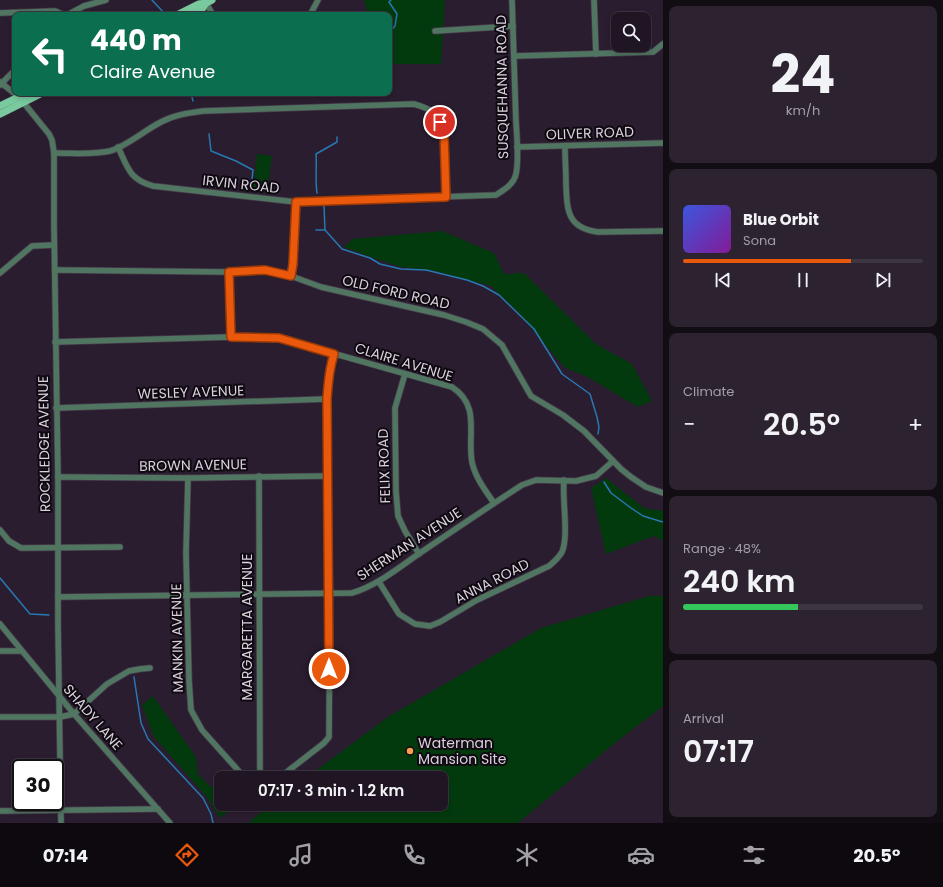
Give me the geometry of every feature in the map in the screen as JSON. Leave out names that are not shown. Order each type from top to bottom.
[{"type":"main road","points":[[183,12],[199,4],[209,2]]},
{"type":"main road","points":[[196,12],[209,2]]},
{"type":"main road","points":[[0,114],[24,96]]},
{"type":"main road","points":[[0,106],[33,96]]},
{"type":"street","points":[[72,12],[84,6],[106,0]]},
{"type":"street","points":[[312,12],[318,0]]},
{"type":"street","name":"SUSQUEHANNA ROAD","points":[[512,0],[515,56],[517,147],[516,174]]},
{"type":"street","points":[[594,0],[596,54]]},
{"type":"street","points":[[209,2],[211,12]]},
{"type":"street","points":[[28,12],[58,12]]},
{"type":"street","points":[[0,13],[12,13]]},
{"type":"street","points":[[435,31],[513,26]]},
{"type":"street","points":[[515,56],[653,52],[663,44]]},
{"type":"street","points":[[1,83],[12,73]]},
{"type":"street","name":"ROCKLEDGE AVENUE","points":[[1,83],[12,92]]},
{"type":"street","name":"ROCKLEDGE AVENUE","points":[[16,96],[49,134],[52,140],[54,153],[55,342],[58,477],[57,548],[60,759]]},
{"type":"street","points":[[54,153],[110,151],[161,121],[180,114],[203,111],[414,104],[434,113],[440,122],[444,133],[446,197]]},
{"type":"street","name":"OLIVER ROAD","points":[[517,147],[663,143]]},
{"type":"street","points":[[565,146],[567,206],[572,219],[579,227],[588,231],[598,232],[663,231]]},
{"type":"street","name":"IRVIN ROAD","points":[[118,147],[129,170],[135,178],[148,184],[296,202],[496,195],[506,189],[513,181],[516,174]]},
{"type":"street","points":[[291,276],[296,202]]},
{"type":"street","points":[[0,273],[32,246],[54,244]]},
{"type":"street","name":"OLD FORD ROAD","points":[[55,270],[229,272],[265,270],[291,276],[321,287],[444,315],[483,329],[502,345],[531,396],[563,414],[584,431],[626,473],[646,487],[663,493]]},
{"type":"street","points":[[229,272],[231,337]]},
{"type":"street","name":"CLAIRE AVENUE","points":[[55,342],[231,337],[279,338],[452,387],[466,401],[470,414],[472,463],[480,481],[494,503]]},
{"type":"street","points":[[288,771],[324,743],[329,737],[330,594],[327,399],[330,365],[334,354]]},
{"type":"street","name":"FELIX ROAD","points":[[405,374],[395,408],[396,494],[398,516],[404,532],[419,554]]},
{"type":"street","name":"WESLEY AVENUE","points":[[56,408],[327,399]]},
{"type":"street","name":"SHERMAN AVENUE","points":[[58,597],[352,593],[364,590],[379,582],[522,485],[536,480],[576,481],[596,476],[613,461]]},
{"type":"street","name":"MARGARETTA AVENUE","points":[[259,476],[258,594],[260,771]]},
{"type":"street","name":"BROWN AVENUE","points":[[58,477],[188,478],[328,476]]},
{"type":"street","name":"MANKIN AVENUE","points":[[188,478],[186,553],[191,710],[202,730],[239,771]]},
{"type":"street","name":"ANNA ROAD","points":[[379,582],[399,614],[415,624],[430,626],[440,622],[479,599],[549,566],[562,552],[564,540],[564,480]]},
{"type":"street","points":[[0,530],[9,541],[21,548],[120,547]]},
{"type":"street","name":"SHADY LANE","points":[[0,624],[74,714],[170,823]]},
{"type":"street","points":[[0,651],[21,651]]},
{"type":"street","points":[[0,717],[60,717],[74,714],[107,684],[129,671],[140,668],[150,668]]},
{"type":"street","points":[[64,811],[158,809]]},
{"type":"street","points":[[0,812],[61,811]]},
{"type":"street","name":"ROCKLEDGE AVENUE","points":[[61,811],[61,823]]},
{"type":"green space","points":[[364,0],[445,0],[441,64],[392,64],[392,12],[367,12]]},
{"type":"green space","points":[[257,154],[272,156],[267,193],[253,191]]},
{"type":"green space","points":[[442,231],[494,253],[504,274],[524,273],[596,344],[632,364],[652,401],[638,407],[586,376],[565,368],[518,312],[491,286],[435,271],[401,267],[344,247],[353,239]]},
{"type":"green space","points":[[606,478],[644,508],[663,511],[663,541],[654,536],[606,554],[591,488]]},
{"type":"green space","points":[[649,596],[663,596],[663,706],[615,743],[518,823],[248,823],[263,811],[448,811],[448,771],[315,771],[388,717],[541,628]]},
{"type":"green space","points":[[153,696],[196,757],[198,775],[211,787],[214,787],[214,809],[206,796],[154,737],[142,705]]},
{"type":"green space","points":[[216,811],[229,811],[220,818]]},
{"type":"waterway","points":[[152,0],[163,12]]},
{"type":"waterway","points":[[391,0],[389,2],[397,14],[395,26],[392,30]]},
{"type":"waterway","points":[[192,96],[193,101]]},
{"type":"waterway","points":[[209,134],[211,151],[253,170],[251,190]]},
{"type":"waterway","points":[[317,193],[316,154],[337,142],[337,137]]},
{"type":"waterway","points":[[324,206],[325,230],[342,249],[370,258],[380,264],[401,269],[426,270],[467,280],[483,286],[499,295],[534,329],[562,374],[590,394],[597,417],[599,427],[598,434]]},
{"type":"waterway","points":[[316,230],[325,230]]},
{"type":"waterway","points":[[604,482],[611,493],[631,508],[643,516],[663,522]]},
{"type":"waterway","points":[[0,578],[30,614],[49,615]]},
{"type":"waterway","points":[[134,677],[141,723],[148,739],[203,798],[211,814],[213,823]]},
{"type":"place","name":"Waterman Mansion Site","points":[[410,751]]},
{"type":"route","points":[[329,669],[330,588],[327,399],[330,365],[334,354],[311,346],[279,338],[231,337],[229,272],[265,270],[291,276],[296,202],[446,197],[444,133],[440,122]]}]
